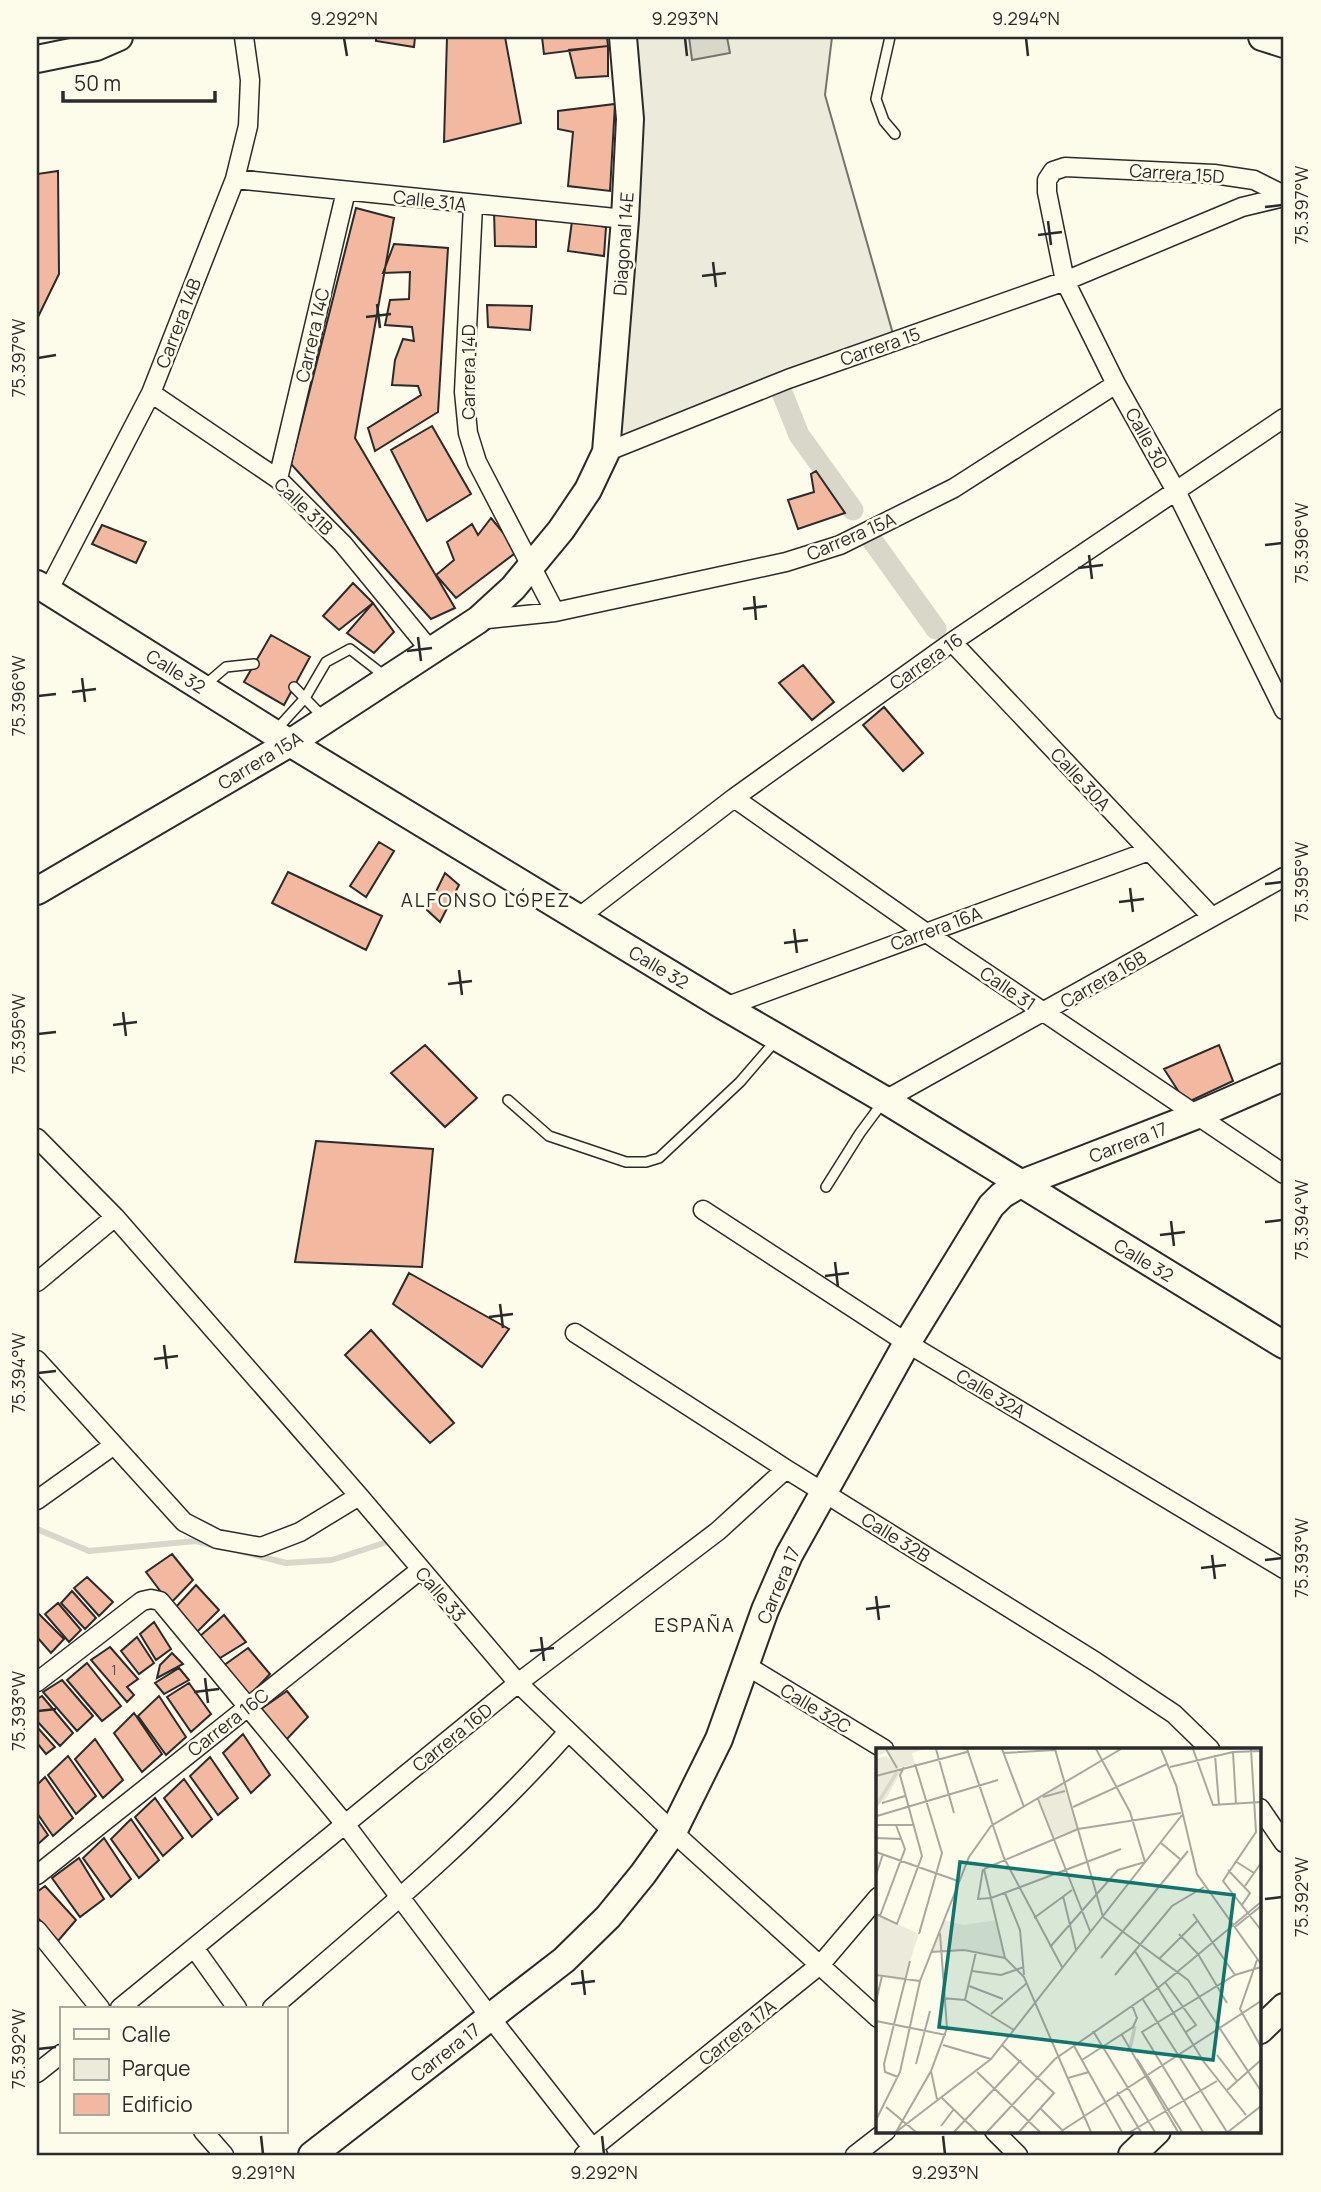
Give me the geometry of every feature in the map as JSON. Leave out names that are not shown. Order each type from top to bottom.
[{"type":"street","points":[[37,59],[96,47],[119,37]]},
{"type":"street","name":"Carrera 14B","points":[[42,587],[151,393],[235,179],[248,126],[250,80],[244,37]]},
{"type":"street","name":"Diagonal 14E","points":[[606,452],[625,219],[630,119],[623,37]]},
{"type":"street","points":[[1262,37],[1284,44]]},
{"type":"street","name":"Carrera 15D","points":[[1065,167],[1214,174],[1254,180],[1284,196]]},
{"type":"street","name":"Calle 30","points":[[1065,167],[1053,171],[1047,180],[1047,192],[1065,281],[1116,384],[1176,491],[1284,710]]},
{"type":"street","name":"Calle 31A","points":[[235,179],[625,219]]},
{"type":"street","name":"Carrera 14C","points":[[278,479],[346,191]]},
{"type":"street","name":"Carrera 15","points":[[606,452],[788,379],[1065,281],[1242,207],[1284,196]]},
{"type":"street","name":"Carrera 14D","points":[[473,205],[464,392],[468,433],[477,462],[532,567]]},
{"type":"street","name":"Carrera 15A","points":[[478,620],[555,612],[786,562],[840,545],[954,488],[1116,384]]},
{"type":"street","name":"Calle 31B","points":[[151,393],[278,479],[343,544],[430,650]]},
{"type":"street","name":"Carrera 16","points":[[578,918],[734,798],[952,642],[1284,418]]},
{"type":"street","points":[[555,612],[532,567],[588,490],[606,452]]},
{"type":"street","name":"Carrera 15A","points":[[37,891],[281,738],[325,719],[478,620],[532,567]]},
{"type":"street","name":"Calle 32","points":[[42,587],[281,738],[725,1007],[884,1100],[1284,1345]]},
{"type":"street","name":"Calle 30A","points":[[952,642],[1211,916]]},
{"type":"street","name":"Calle 31","points":[[734,798],[925,932],[1284,1174]]},
{"type":"street","name":"Carrera 16A","points":[[725,1007],[1149,851]]},
{"type":"street","name":"Carrera 16B","points":[[884,1100],[1284,877]]},
{"type":"street","name":"Carrera 17","points":[[312,2155],[564,1959],[608,1916],[643,1874],[673,1832],[719,1739],[770,1599],[789,1555],[906,1343],[990,1206],[1020,1184],[1195,1116],[1284,1077]]},
{"type":"street","name":"Calle 33","points":[[37,1138],[115,1217],[518,1683],[673,1832],[876,2016]]},
{"type":"street","name":"Calle 32A","points":[[703,1210],[906,1343],[1284,1569]]},
{"type":"street","points":[[37,1282],[115,1217]]},
{"type":"street","name":"Calle 32B","points":[[575,1333],[786,1469],[1096,1662],[1174,1714],[1209,1748]]},
{"type":"street","points":[[37,1360],[184,1522],[217,1539],[261,1547],[300,1532],[359,1496]]},
{"type":"street","points":[[37,1500],[114,1445]]},
{"type":"street","name":"Carrera 16D","points":[[121,2007],[518,1683],[718,1531],[786,1469]]},
{"type":"street","name":"Carrera 16C","points":[[37,1875],[421,1570]]},
{"type":"street","points":[[37,1682],[142,1601],[160,1601],[345,1824],[592,2153]]},
{"type":"street","name":"Calle 32C","points":[[747,1666],[882,1748]]},
{"type":"street","points":[[273,2007],[400,1898],[528,1777],[567,1733]]},
{"type":"street","points":[[1262,1811],[1284,1843]]},
{"type":"street","name":"Carrera 17A","points":[[592,2153],[821,1965],[876,1899]]},
{"type":"street","points":[[37,1930],[99,2007]]},
{"type":"street","points":[[195,1949],[236,2007]]},
{"type":"street","points":[[1262,2028],[1284,2007]]},
{"type":"street","points":[[37,2073],[60,2055]]},
{"type":"street","points":[[204,2132],[224,2155]]},
{"type":"street","points":[[855,2155],[885,2132]]},
{"type":"street","points":[[995,2132],[1018,2155]]},
{"type":"street","points":[[1132,2155],[1156,2132]]},
{"type":"lane","points":[[890,37],[876,99],[884,121],[895,134]]},
{"type":"lane","points":[[281,738],[326,662],[350,649],[387,678]]},
{"type":"lane","points":[[202,687],[226,667],[254,664]]},
{"type":"lane","points":[[294,687],[325,719]]},
{"type":"lane","points":[[509,1100],[549,1136],[626,1162],[646,1162],[659,1158],[730,1091],[778,1038]]},
{"type":"lane","points":[[826,1187],[884,1100]]},
{"type":"green space","points":[[623,37],[832,37],[825,95],[895,341],[598,453]]},
{"type":"shaded area","points":[[689,37],[727,37],[730,53],[692,60]]},
{"type":"building","points":[[376,37],[415,37],[414,47],[376,41]]},
{"type":"building","points":[[447,37],[505,37],[521,123],[444,142]]},
{"type":"building","points":[[542,37],[607,37],[608,46],[544,54]]},
{"type":"building","points":[[608,46],[608,76],[576,78],[569,50]]},
{"type":"building","points":[[615,104],[610,191],[568,186],[573,132],[558,129],[558,111]]},
{"type":"building","points":[[58,171],[59,274],[37,319],[37,174]]},
{"type":"building","points":[[356,208],[394,218],[355,438],[455,608],[431,619],[291,464]]},
{"type":"building","points":[[494,211],[536,213],[536,247],[495,246]]},
{"type":"building","points":[[572,221],[606,227],[604,256],[568,251]]},
{"type":"building","points":[[394,244],[448,248],[438,412],[375,451],[368,428],[421,395],[418,386],[392,385],[395,360],[403,339],[414,341],[412,327],[385,325],[390,300],[409,299],[410,272],[383,273]]},
{"type":"building","points":[[487,305],[532,306],[530,330],[488,327]]},
{"type":"building","points":[[432,426],[471,494],[427,521],[391,450]]},
{"type":"building","points":[[816,471],[845,513],[798,529],[788,500],[814,492],[811,474]]},
{"type":"building","points":[[491,518],[518,551],[456,598],[436,575],[454,560],[447,542],[472,524],[478,535]]},
{"type":"building","points":[[102,525],[146,542],[136,563],[92,544]]},
{"type":"building","points":[[353,583],[373,603],[339,630],[323,616]]},
{"type":"building","points":[[373,603],[394,632],[374,653],[347,633]]},
{"type":"building","points":[[271,635],[310,657],[284,705],[244,682]]},
{"type":"building","points":[[803,665],[834,702],[812,720],[779,683]]},
{"type":"building","points":[[884,707],[923,753],[903,771],[863,725]]},
{"type":"building","points":[[379,842],[394,851],[366,897],[350,886]]},
{"type":"building","points":[[288,872],[382,916],[366,950],[272,903]]},
{"type":"building","points":[[445,873],[459,885],[440,922],[427,910]]},
{"type":"building","points":[[425,1045],[477,1098],[445,1127],[391,1073]]},
{"type":"building","points":[[1219,1045],[1233,1081],[1186,1103],[1164,1069]]},
{"type":"building","points":[[316,1141],[433,1149],[422,1267],[295,1262]]},
{"type":"building","points":[[409,1273],[509,1329],[482,1367],[393,1304]]},
{"type":"building","points":[[371,1330],[454,1423],[430,1443],[345,1355]]},
{"type":"building","points":[[172,1554],[193,1580],[170,1604],[146,1572]]},
{"type":"building","points":[[87,1577],[113,1602],[99,1616],[74,1588]]},
{"type":"building","points":[[196,1585],[219,1610],[196,1633],[175,1608]]},
{"type":"building","points":[[72,1591],[96,1618],[85,1629],[61,1603]]},
{"type":"building","points":[[58,1603],[81,1630],[69,1642],[45,1614]]},
{"type":"building","points":[[39,1614],[64,1639],[51,1653],[37,1637]]},
{"type":"building","points":[[224,1615],[246,1642],[220,1658],[199,1637]]},
{"type":"building","points":[[154,1622],[171,1649],[156,1660],[140,1634]]},
{"type":"building","points":[[137,1637],[154,1663],[139,1674],[121,1651]]},
{"type":"building","points":[[110,1647],[138,1679],[127,1687],[134,1695],[127,1702],[91,1660]]},
{"type":"building","points":[[248,1648],[270,1674],[247,1698],[223,1666]]},
{"type":"building","points":[[172,1653],[183,1664],[157,1678],[160,1665]]},
{"type":"building","points":[[87,1663],[121,1706],[102,1721],[67,1680]]},
{"type":"building","points":[[179,1668],[189,1680],[164,1694],[155,1683]]},
{"type":"building","points":[[62,1680],[93,1716],[77,1731],[43,1692]]},
{"type":"building","points":[[189,1683],[211,1714],[191,1732],[167,1697]]},
{"type":"building","points":[[287,1691],[308,1717],[285,1741],[261,1709]]},
{"type":"building","points":[[42,1696],[73,1733],[60,1746],[37,1721],[37,1699]]},
{"type":"building","points":[[159,1696],[186,1737],[166,1755],[138,1716]]},
{"type":"building","points":[[134,1713],[162,1754],[142,1772],[114,1733]]},
{"type":"building","points":[[37,1727],[55,1747],[46,1754],[37,1743]]},
{"type":"building","points":[[243,1734],[270,1775],[251,1793],[223,1753]]},
{"type":"building","points":[[95,1739],[123,1780],[103,1798],[75,1759]]},
{"type":"building","points":[[68,1756],[96,1796],[76,1814],[48,1775]]},
{"type":"building","points":[[210,1757],[238,1798],[218,1815],[190,1776]]},
{"type":"building","points":[[45,1777],[73,1818],[53,1836],[37,1813],[37,1785]]},
{"type":"building","points":[[184,1779],[212,1819],[192,1837],[164,1798]]},
{"type":"building","points":[[155,1798],[183,1838],[163,1856],[135,1817]]},
{"type":"building","points":[[37,1819],[48,1835],[37,1845]]},
{"type":"building","points":[[131,1819],[159,1860],[139,1878],[111,1839]]},
{"type":"building","points":[[104,1838],[131,1879],[111,1897],[83,1858]]},
{"type":"building","points":[[79,1858],[104,1899],[80,1917],[52,1878]]},
{"type":"building","points":[[45,1886],[76,1920],[58,1941],[37,1917],[37,1892]]},
{"type":"waterway","points":[[783,395],[799,435],[853,510]]},
{"type":"waterway","points":[[872,540],[936,629]]},
{"type":"waterway","points":[[37,1529],[89,1551],[196,1541],[215,1546]]},
{"type":"waterway","points":[[239,1551],[286,1563],[332,1560],[390,1541]]},
{"type":"district","name":"ALFONSO LÓPEZ","points":[[486,900]]},
{"type":"district","name":"ESPAÑA","points":[[695,1625]]}]
